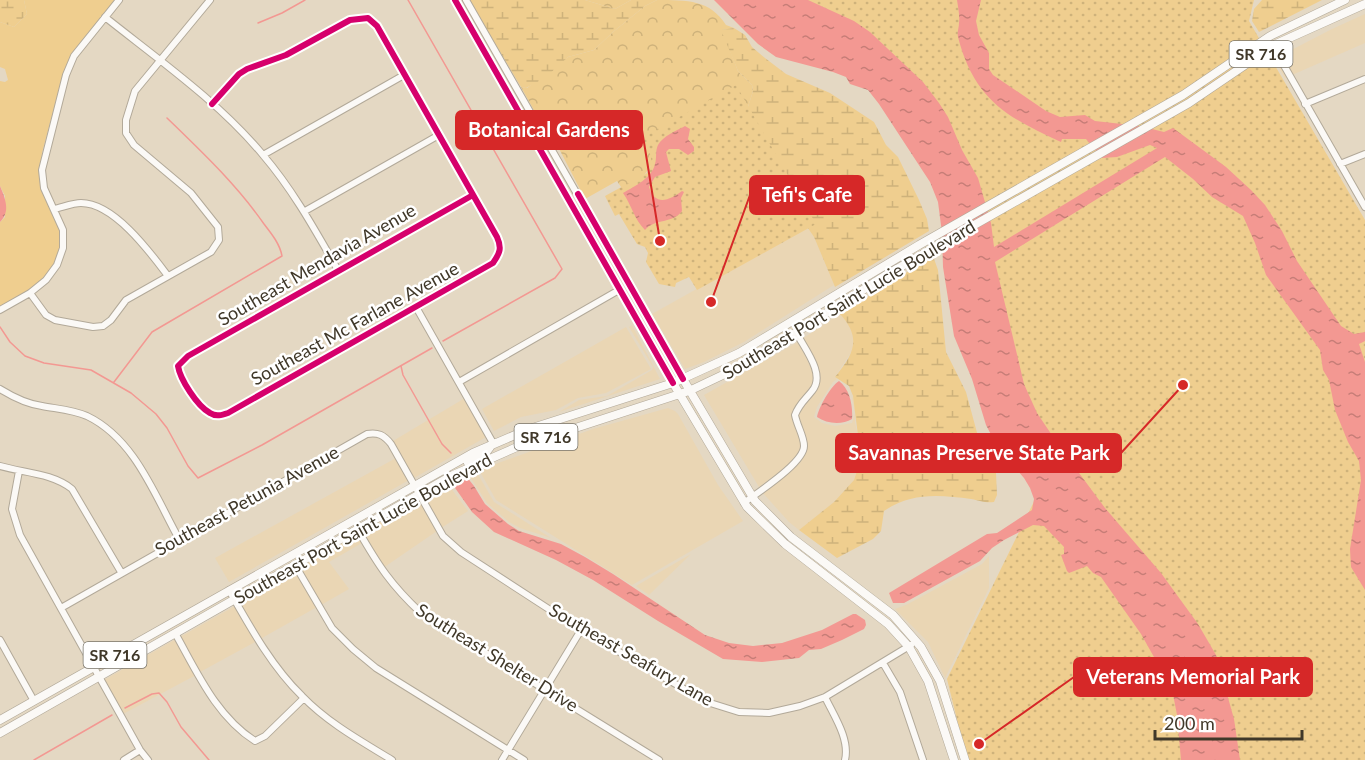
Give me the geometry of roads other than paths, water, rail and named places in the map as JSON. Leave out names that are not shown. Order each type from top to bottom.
[{"type":"main road","name":"Southeast Port Saint Lucie Boulevard","points":[[0,720],[493,443],[683,380],[739,353],[919,245],[1156,111],[1270,36],[1332,2],[1345,0]]},
{"type":"main road","points":[[1317,24],[1320,16],[1331,11],[1332,2]]},
{"type":"main road","name":"Southeast Port Saint Lucie Boulevard","points":[[0,733],[453,475],[503,452],[689,391],[748,363],[924,254],[1165,117],[1276,44],[1365,4]]},
{"type":"main road","points":[[799,332],[814,315],[813,308]]},
{"type":"main road","points":[[683,380],[752,497],[791,537],[893,615],[917,642],[940,681],[965,760]]},
{"type":"main road","points":[[673,383],[744,503],[784,544],[888,624],[909,646],[928,681],[954,760]]},
{"type":"main road","points":[[503,452],[506,443],[567,417]]},
{"type":"main road","points":[[453,475],[464,465],[485,454],[493,443]]},
{"type":"street","points":[[0,310],[30,293],[46,280],[57,266],[63,248],[63,230],[44,188],[42,170],[66,75],[74,56],[119,0]]},
{"type":"street","points":[[30,293],[46,315],[55,320],[93,327],[103,326],[111,320],[126,300],[211,252],[219,240],[218,227],[192,193],[134,145],[126,134],[126,120],[135,91],[210,0]]},
{"type":"street","points":[[455,0],[673,383]]},
{"type":"street","points":[[466,0],[683,380]]},
{"type":"street","points":[[105,17],[212,104],[263,155],[305,211],[338,270]]},
{"type":"street","points":[[212,104],[239,74],[247,69],[294,51],[350,20],[368,18],[377,26],[473,195]]},
{"type":"street","points":[[1282,62],[1365,207]]},
{"type":"street","points":[[263,155],[404,75]]},
{"type":"street","points":[[1305,104],[1365,79]]},
{"type":"street","points":[[305,211],[439,135]]},
{"type":"street","points":[[1340,164],[1365,153]]},
{"type":"street","name":"Southeast Mc Farlane Avenue","points":[[219,416],[493,263],[500,253],[500,245],[473,195]]},
{"type":"street","name":"Southeast Mendavia Avenue","points":[[219,416],[203,407],[184,383],[178,366],[188,356],[473,195]]},
{"type":"street","points":[[54,208],[80,202],[95,205],[116,218],[146,247],[168,276]]},
{"type":"street","points":[[459,382],[619,290]]},
{"type":"street","points":[[416,307],[493,443]]},
{"type":"street","points":[[744,503],[798,461],[804,448],[795,415],[801,402],[816,385],[818,376],[799,332]]},
{"type":"street","points":[[0,390],[40,406],[63,409],[86,416],[121,440],[134,457],[179,539]]},
{"type":"street","name":"Southeast Petunia Avenue","points":[[61,608],[367,434],[376,432],[385,436],[415,485]]},
{"type":"street","points":[[0,466],[63,482],[72,489],[121,572]]},
{"type":"street","points":[[20,471],[12,509],[15,523],[93,667],[148,760]]},
{"type":"street","name":"Southeast Seafury Lane","points":[[415,485],[443,536],[461,552],[581,630],[707,702],[739,711],[769,713],[800,706],[825,697],[917,642]]},
{"type":"street","name":"Southeast Shelter Drive","points":[[358,530],[382,572],[421,613],[659,760]]},
{"type":"street","points":[[296,565],[332,628],[353,650],[376,668],[524,760]]},
{"type":"street","points":[[229,590],[269,655],[304,698],[341,729],[392,760]]},
{"type":"street","points":[[502,760],[581,630]]},
{"type":"street","points":[[175,633],[215,703],[244,734],[255,741],[265,736],[304,698]]},
{"type":"street","points":[[0,640],[34,701]]},
{"type":"street","points":[[883,663],[900,692],[923,760]]},
{"type":"street","points":[[825,697],[843,736],[847,751],[845,760]]},
{"type":"street","points":[[124,760],[140,750]]},
{"type":"water","points":[[714,0],[808,0],[854,21],[870,32],[923,82],[948,117],[962,150],[978,178],[991,223],[994,247],[1157,148],[1150,145],[1117,157],[1102,158],[1086,139],[1062,139],[1061,142],[1008,114],[983,91],[973,76],[958,37],[957,0],[981,0],[976,21],[979,35],[989,53],[989,69],[993,75],[1046,111],[1060,117],[1085,115],[1095,121],[1140,126],[1164,132],[1173,128],[1226,167],[1251,190],[1265,205],[1282,231],[1297,261],[1341,326],[1354,334],[1365,332],[1365,341],[1359,344],[1365,362],[1365,590],[1351,567],[1350,549],[1361,480],[1359,461],[1348,442],[1335,410],[1329,380],[1323,370],[1320,350],[1266,275],[1243,216],[1212,197],[1165,157],[995,262],[1024,384],[1037,413],[1105,508],[1161,573],[1198,624],[1216,655],[1234,719],[1240,760],[1181,760],[1172,689],[1141,634],[1101,577],[1087,566],[1069,573],[1067,571],[1061,555],[1064,554],[1064,547],[1044,526],[1033,525],[992,548],[980,561],[904,603],[893,603],[889,593],[987,534],[997,533],[1032,510],[1034,499],[1024,478],[998,448],[986,425],[972,379],[954,336],[943,267],[938,202],[930,182],[868,90],[850,84],[846,77],[833,72],[776,57],[758,44]]},
{"type":"water","points":[[685,126],[690,129],[688,139],[694,151],[688,155],[679,149],[669,149],[666,152],[671,171],[655,177],[649,187],[655,197],[663,200],[684,192],[681,198],[682,211],[674,218],[649,226],[645,230],[623,193],[642,181],[653,169],[660,142]]},
{"type":"water","points":[[0,186],[6,209],[0,222]]},
{"type":"water","points":[[839,381],[846,388],[850,398],[852,419],[839,423],[825,421],[817,417],[818,413],[829,392]]},
{"type":"water","points":[[466,476],[485,504],[508,524],[519,531],[561,544],[585,557],[705,635],[729,643],[753,646],[782,643],[822,630],[853,614],[865,620],[866,625],[864,629],[842,640],[821,649],[809,650],[799,658],[762,662],[723,659],[593,580],[556,560],[494,532],[472,512],[453,485]]},
{"type":"waterway","points":[[258,23],[305,0]]},
{"type":"waterway","points":[[408,0],[562,269],[555,278],[443,341]]},
{"type":"waterway","points":[[114,382],[152,332],[282,256],[275,239],[242,195],[167,118]]},
{"type":"waterway","points":[[0,327],[10,342],[25,356],[44,363],[91,370],[131,393],[156,414],[198,478],[262,445],[432,348]]},
{"type":"waterway","points":[[401,366],[403,375],[442,444],[451,453]]},
{"type":"waterway","points":[[125,708],[152,694],[159,693],[167,702],[181,727],[209,760]]},
{"type":"waterway","points":[[34,760],[112,715]]},
{"type":"place","name":"Botanical Gardens","points":[[660,241]]},
{"type":"place","name":"Tefi's Cafe","points":[[711,302]]},
{"type":"place","name":"Savannas Preserve State Park","points":[[1183,385]]},
{"type":"place","name":"Veterans Memorial Park","points":[[979,744]]}]
